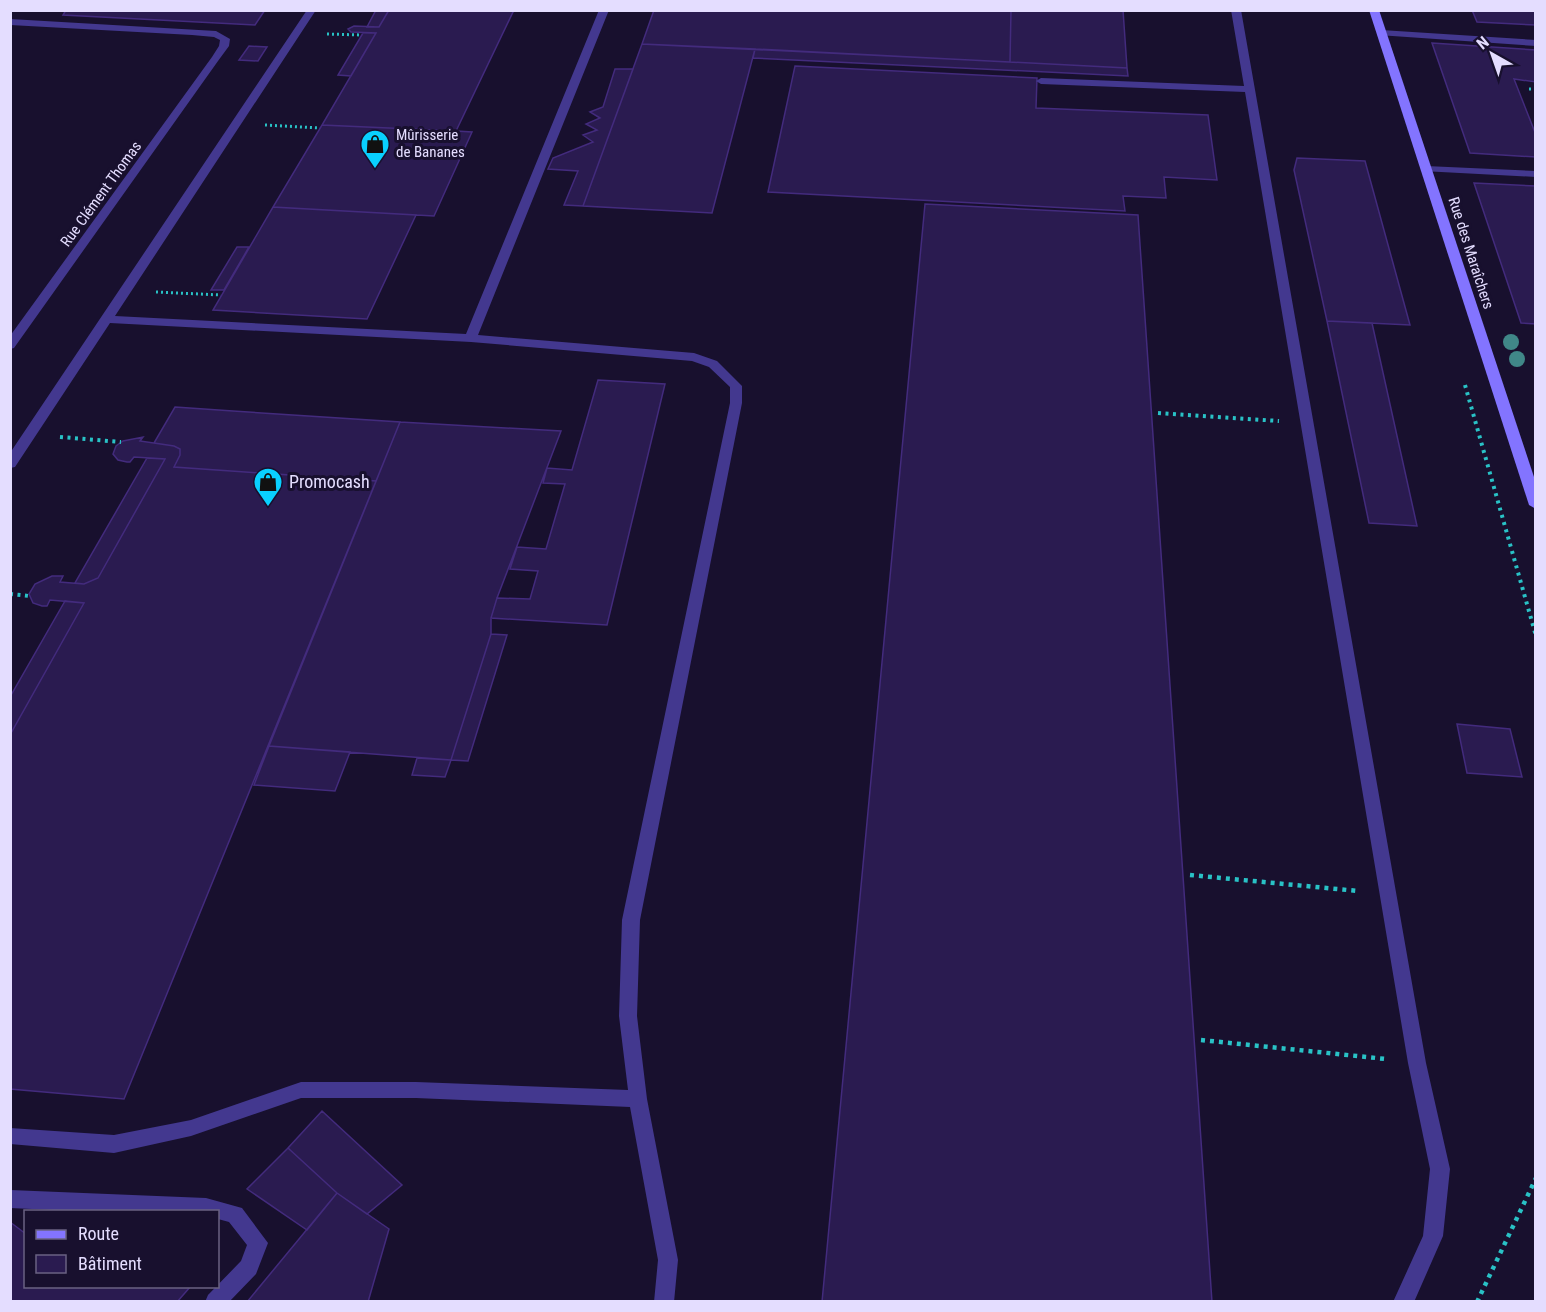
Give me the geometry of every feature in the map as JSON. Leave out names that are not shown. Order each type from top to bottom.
[{"type":"main road","name":"Rue des Maraîchers","points":[[1374,10],[1536,505]]},
{"type":"street","points":[[10,464],[312,10]]},
{"type":"street","points":[[471,338],[604,10]]},
{"type":"street","points":[[1236,10],[1417,1063],[1440,1169],[1433,1236],[1403,1302]]},
{"type":"street","points":[[10,22],[71,25],[79,16]]},
{"type":"street","name":"Rue Clément Thomas","points":[[10,345],[215,59],[224,46],[225,39],[216,34],[71,25]]},
{"type":"street","points":[[1382,33],[1536,43]]},
{"type":"street","points":[[1041,81],[1250,89]]},
{"type":"street","points":[[1426,170],[1536,174]]},
{"type":"street","points":[[107,319],[471,338],[694,357],[712,364],[736,386],[736,403],[631,920],[628,1016],[638,1099],[668,1260],[664,1302]]},
{"type":"street","points":[[10,1136],[114,1144],[191,1128],[301,1090],[416,1090],[638,1099]]},
{"type":"street","points":[[10,1199],[206,1207],[218,1210]]},
{"type":"street","points":[[215,1302],[249,1267],[258,1243],[235,1214],[219,1210]]},
{"type":"path","points":[[1529,89],[1536,89]]},
{"type":"path","points":[[237,123],[320,128]]},
{"type":"path","points":[[126,290],[221,295]]},
{"type":"path","points":[[1158,414],[1307,423]]},
{"type":"path","points":[[30,434],[121,442]]},
{"type":"path","points":[[10,594],[29,596]]},
{"type":"path","points":[[1190,875],[1389,894]]},
{"type":"path","points":[[1201,1040],[1417,1063]]},
{"type":"path","points":[[1477,1302],[1536,1178]]},
{"type":"building","points":[[66,10],[265,10],[255,25],[63,15]]},
{"type":"building","points":[[376,10],[389,10],[379,27],[367,27]]},
{"type":"building","points":[[389,10],[514,10],[456,131],[322,125],[376,33],[351,32],[348,29],[354,26],[379,27]]},
{"type":"building","points":[[654,10],[1011,10],[1010,62],[642,44]]},
{"type":"building","points":[[1011,10],[1123,10],[1127,68],[1010,62]]},
{"type":"building","points":[[1472,10],[1536,10],[1536,25],[1477,22]]},
{"type":"building","points":[[363,33],[376,33],[351,76],[338,75]]},
{"type":"building","points":[[1432,43],[1536,50],[1536,82],[1514,79],[1536,135],[1536,157],[1470,153]]},
{"type":"building","points":[[642,44],[755,49],[712,213],[583,206]]},
{"type":"building","points":[[249,46],[267,47],[258,61],[239,60]]},
{"type":"building","points":[[755,49],[1127,68],[1128,76],[753,58]]},
{"type":"building","points":[[795,66],[1037,78],[1036,108],[1208,115],[1217,180],[1164,177],[1166,198],[1123,196],[1125,211],[768,192]]},
{"type":"building","points":[[615,69],[633,69],[583,206],[564,205],[578,171],[548,169],[553,158],[593,142],[583,135],[597,130],[586,124],[600,118],[590,112],[603,107]]},
{"type":"building","name":"Mûrisserie de Bananes","points":[[322,125],[472,132],[434,216],[273,207]]},
{"type":"building","points":[[1297,158],[1365,161],[1410,325],[1327,321],[1294,170]]},
{"type":"building","points":[[1474,183],[1536,186],[1536,324],[1521,323]]},
{"type":"building","points":[[925,204],[1138,215],[1212,1302],[822,1302]]},
{"type":"building","points":[[273,207],[416,215],[367,319],[213,310]]},
{"type":"building","points":[[237,247],[249,247],[224,290],[211,290]]},
{"type":"building","points":[[1327,321],[1372,323],[1417,526],[1369,523]]},
{"type":"building","points":[[598,380],[665,384],[607,625],[491,618],[497,598],[530,599],[538,571],[510,569],[517,547],[546,549],[565,484],[543,483],[547,468],[572,470]]},
{"type":"building","points":[[175,407],[400,422],[376,481],[174,467],[180,455],[180,449],[154,443]]},
{"type":"building","points":[[400,422],[561,431],[497,598],[491,618],[491,634],[451,760],[269,746]]},
{"type":"building","points":[[143,437],[140,441],[180,449],[180,455],[174,467],[376,481],[124,1099],[10,1089],[10,735],[84,603],[50,600],[47,606],[42,606],[33,603],[29,594],[35,584],[52,576],[63,576],[60,582],[84,584],[98,578],[165,459],[134,457],[127,462],[118,460],[113,454],[116,446],[123,441]]},
{"type":"building","points":[[147,458],[165,459],[98,578],[84,584],[75,583]]},
{"type":"building","points":[[65,601],[84,603],[10,735],[10,697]]},
{"type":"building","points":[[491,634],[507,635],[468,761],[451,760]]},
{"type":"building","points":[[1457,724],[1510,729],[1522,777],[1467,773]]},
{"type":"building","points":[[269,746],[350,752],[335,791],[254,785]]},
{"type":"building","points":[[417,758],[451,760],[445,777],[412,775]]},
{"type":"building","points":[[322,1111],[402,1185],[367,1214],[337,1193],[288,1148]]},
{"type":"building","points":[[288,1148],[337,1193],[307,1230],[247,1189]]},
{"type":"building","points":[[337,1193],[389,1229],[368,1302],[247,1302]]},
{"type":"building","points":[[10,1222],[24,1232],[24,1288],[189,1288],[177,1302],[10,1302]]},
{"type":"place","name":"Mûrisserie de Bananes","points":[[375,170]]},
{"type":"place","name":"Promocash","points":[[268,508]]}]
